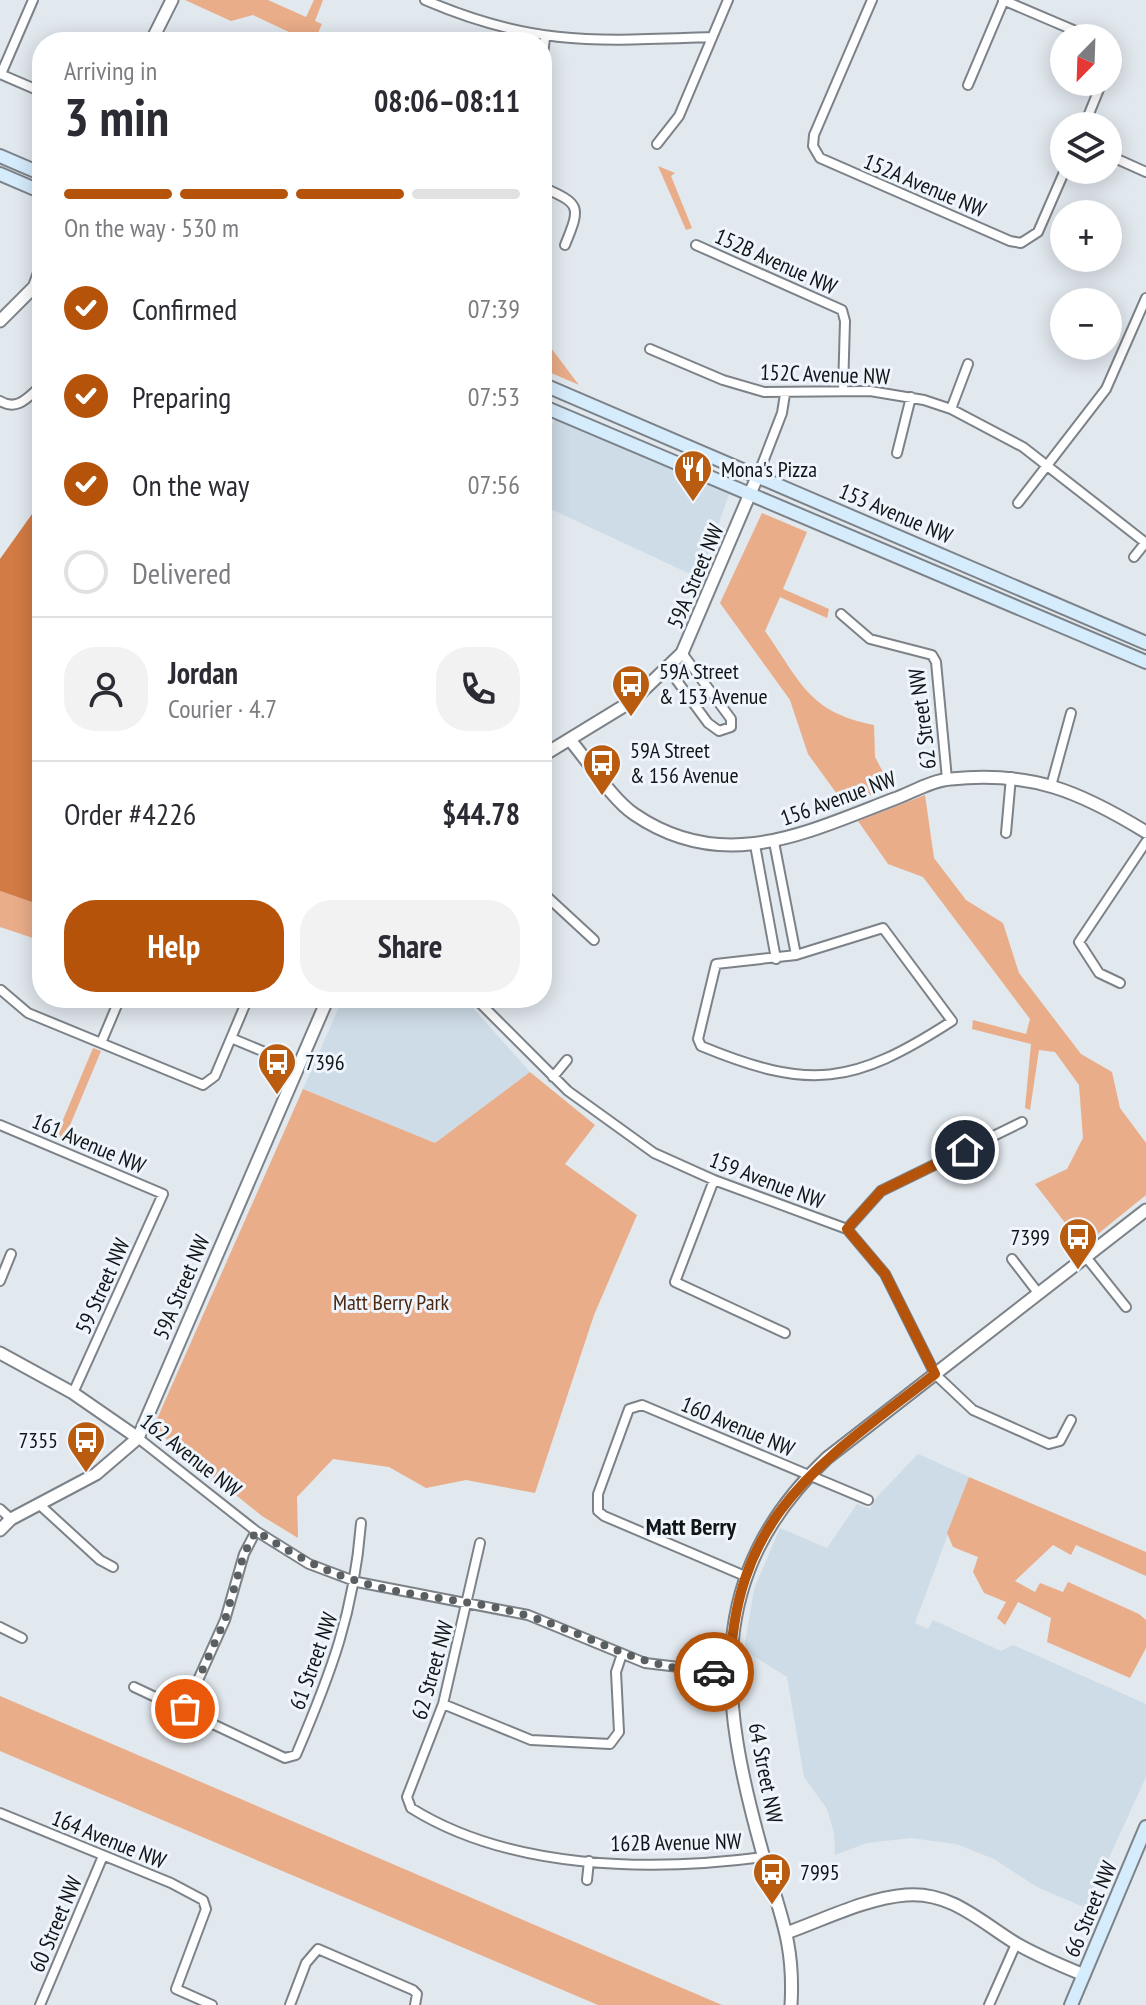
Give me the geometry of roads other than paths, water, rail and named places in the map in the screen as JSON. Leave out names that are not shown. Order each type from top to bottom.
[{"type":"main road","points":[[0,156],[32,170]]},
{"type":"main road","points":[[0,174],[32,188]]},
{"type":"main road","name":"153 Avenue NW","points":[[552,388],[1146,643]]},
{"type":"main road","name":"153 Avenue NW","points":[[552,410],[1146,662]]},
{"type":"main road","name":"66 Street NW","points":[[1071,2005],[1146,1827]]},
{"type":"street","points":[[32,88],[0,74],[33,0]]},
{"type":"street","points":[[156,32],[172,0]]},
{"type":"street","points":[[425,0],[484,24],[519,32]]},
{"type":"street","points":[[657,144],[679,116],[728,0]]},
{"type":"street","name":"152A Avenue NW","points":[[872,0],[814,135],[814,151],[825,161],[1010,241],[1027,241],[1038,232],[1059,184]]},
{"type":"street","points":[[968,85],[1003,0],[1059,24]]},
{"type":"street","points":[[552,38],[595,41],[712,37]]},
{"type":"street","points":[[1122,161],[1146,172]]},
{"type":"street","points":[[552,191],[570,199],[576,206],[576,218],[565,245]]},
{"type":"street","name":"152B Avenue NW","points":[[696,245],[842,310],[845,321],[843,390]]},
{"type":"street","points":[[0,321],[32,288]]},
{"type":"street","points":[[1018,503],[1106,389],[1146,298]]},
{"type":"street","name":"152C Avenue NW","points":[[650,349],[736,385],[785,394],[843,390],[911,397],[951,409],[1001,432],[1146,543],[1134,557]]},
{"type":"street","points":[[951,409],[968,364]]},
{"type":"street","points":[[0,401],[9,406],[24,401],[32,394]]},
{"type":"street","name":"59A Street NW","points":[[552,750],[632,701],[669,670],[682,653],[751,493],[782,413],[785,394]]},
{"type":"street","name":"152C Avenue NW","points":[[897,453],[911,397]]},
{"type":"street","name":"62 Street NW","points":[[841,614],[870,639],[932,655],[937,667],[947,779]]},
{"type":"street","points":[[669,670],[708,723],[719,731],[731,727],[731,719],[682,653]]},
{"type":"street","points":[[1051,786],[1071,713]]},
{"type":"street","name":"156 Avenue NW","points":[[570,740],[632,813],[677,838],[713,846],[774,842],[947,779],[1011,777],[1051,786],[1086,796],[1146,832]]},
{"type":"street","points":[[1006,833],[1011,777]]},
{"type":"street","points":[[774,842],[796,955]]},
{"type":"street","points":[[1120,983],[1099,973],[1079,942],[1146,842]]},
{"type":"street","points":[[755,845],[776,959]]},
{"type":"street","points":[[552,901],[594,940]]},
{"type":"street","points":[[883,928],[952,1021],[904,1052],[862,1069],[812,1077],[757,1069],[701,1046],[698,1039],[716,964],[776,959],[883,928]]},
{"type":"street","points":[[1,990],[28,1013],[192,1083],[206,1084],[215,1076],[244,1008]]},
{"type":"street","points":[[101,1043],[116,1008]]},
{"type":"street","name":"59A Street NW","points":[[0,1530],[11,1519],[41,1506],[96,1474],[138,1438],[324,1008]]},
{"type":"street","name":"159 Avenue NW","points":[[485,1008],[553,1077],[654,1153],[714,1180],[847,1229],[885,1274],[935,1374],[973,1410],[1049,1444],[1060,1441],[1071,1420]]},
{"type":"street","points":[[231,1038],[298,1066]]},
{"type":"street","points":[[553,1077],[567,1060]]},
{"type":"street","points":[[847,1229],[881,1191],[1022,1122]]},
{"type":"street","name":"161 Avenue NW","points":[[0,1125],[163,1194]]},
{"type":"street","points":[[714,1180],[675,1282],[785,1333]]},
{"type":"street","name":"59 Street NW","points":[[73,1393],[163,1194]]},
{"type":"street","name":"64 Street NW","points":[[791,2005],[789,1932],[764,1857],[744,1778],[730,1673],[734,1616],[745,1576],[764,1534],[809,1475],[1145,1213]]},
{"type":"street","points":[[0,1281],[11,1254]]},
{"type":"street","points":[[1086,1257],[1126,1307]]},
{"type":"street","points":[[1012,1259],[1039,1294]]},
{"type":"street","name":"162 Avenue NW","points":[[0,1353],[73,1393],[138,1438],[256,1531],[309,1564],[357,1582],[528,1615],[664,1668],[730,1673]]},
{"type":"street","name":"160 Avenue NW","points":[[745,1576],[598,1511],[598,1494],[626,1415],[637,1405],[868,1500]]},
{"type":"street","points":[[41,1506],[100,1560],[113,1567]]},
{"type":"street","points":[[0,1509],[11,1519]]},
{"type":"street","name":"61 Street NW","points":[[185,1709],[291,1759],[296,1755],[344,1636],[357,1582],[361,1523]]},
{"type":"street","points":[[134,1687],[185,1709],[225,1620],[244,1554],[256,1531]]},
{"type":"street","name":"62 Street NW","points":[[407,1803],[443,1704],[470,1602],[480,1543]]},
{"type":"street","points":[[0,1627],[22,1638]]},
{"type":"street","points":[[443,1704],[531,1740],[603,1745],[616,1740],[620,1725],[616,1672],[622,1654]]},
{"type":"street","name":"162B Avenue NW","points":[[407,1803],[416,1812],[498,1846],[589,1861],[686,1864],[764,1857]]},
{"type":"street","name":"164 Avenue NW","points":[[0,1813],[203,1900],[206,1909],[176,1981],[176,1989],[212,2005]]},
{"type":"street","name":"60 Street NW","points":[[40,2005],[103,1856]]},
{"type":"street","name":"162B Avenue NW","points":[[587,1880],[589,1861]]},
{"type":"street","points":[[789,1932],[858,1907],[906,1894],[936,1898],[977,1915],[1016,1944],[1084,1975]]},
{"type":"street","points":[[989,2005],[1016,1944]]},
{"type":"street","points":[[290,2005],[306,1963],[318,1949],[417,1994],[415,2005]]},
{"type":"place","name":"Mona's Pizza","points":[[693,503]]},
{"type":"place","name":"59A Street & 153 Avenue","points":[[631,718]]},
{"type":"place","name":"59A Street & 156 Avenue","points":[[602,797]]},
{"type":"place","name":"7396","points":[[277,1096]]},
{"type":"place","name":"7399","points":[[1078,1271]]},
{"type":"place","name":"7355","points":[[86,1474]]},
{"type":"place","name":"7995","points":[[772,1906]]},
{"type":"district","name":"Matt Berry","points":[[691,1527]]},
{"type":"park label","name":"Matt Berry Park","points":[[391,1302]]}]
